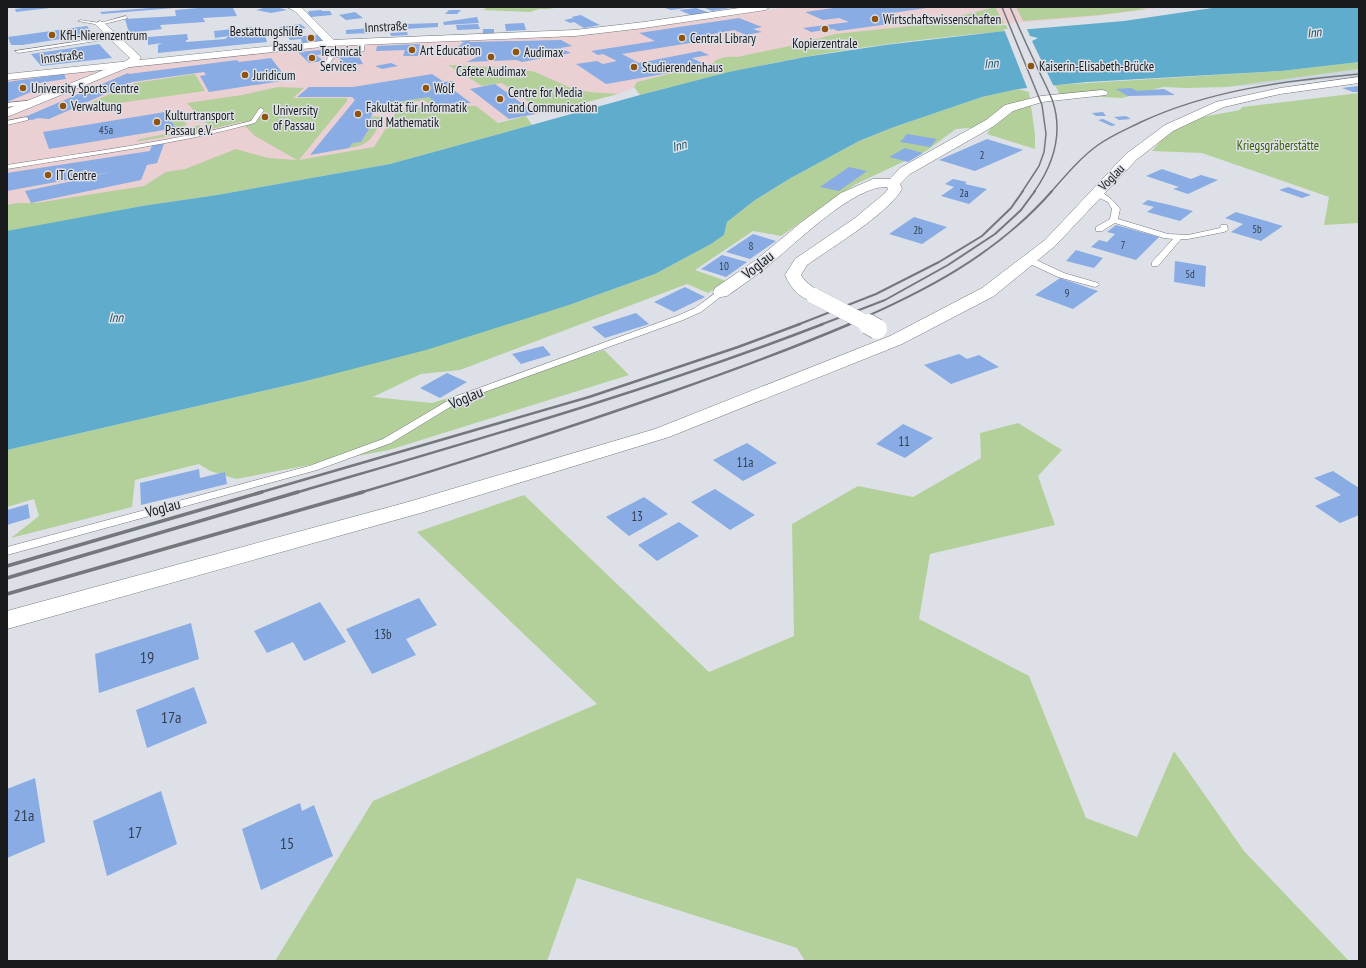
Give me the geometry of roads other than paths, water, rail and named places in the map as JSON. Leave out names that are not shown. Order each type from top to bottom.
[{"type":"street","points":[[292,7],[299,10],[331,43]]},
{"type":"street","name":"Innstraße","points":[[7,77],[331,43],[576,33],[766,7]]},
{"type":"street","points":[[7,113],[130,63],[136,58],[100,24]]},
{"type":"street","name":"Voglau","points":[[7,620],[416,507],[662,433],[896,340],[988,292],[1050,244],[1131,156],[1169,128],[1220,104],[1280,90],[1359,80]]},
{"type":"street","name":"Voglau","points":[[721,292],[762,263],[808,224],[846,196],[878,182],[893,183],[905,171],[990,123],[1009,108],[1041,99],[1102,93]]},
{"type":"street","name":"Voglau","points":[[893,183],[895,189],[891,196],[860,221],[801,262],[792,275],[796,282],[806,292],[896,340]]},
{"type":"lane","points":[[80,21],[100,24],[126,17]]},
{"type":"lane","points":[[86,39],[113,36]]},
{"type":"lane","points":[[18,51],[113,36]]},
{"type":"lane","points":[[327,64],[331,57],[362,50],[362,41]]},
{"type":"lane","points":[[7,105],[35,102]]},
{"type":"lane","points":[[7,167],[147,144],[227,128],[253,122],[261,110]]},
{"type":"lane","points":[[7,123],[26,120]]},
{"type":"lane","points":[[7,160],[32,155]]},
{"type":"lane","points":[[1096,193],[1112,201],[1116,209],[1114,220]]},
{"type":"lane","points":[[1099,229],[1114,220],[1167,236],[1188,237],[1224,230],[1224,227]]},
{"type":"lane","points":[[1155,264],[1179,236]]},
{"type":"lane","points":[[1029,260],[1062,275],[1095,285]]},
{"type":"lane","name":"Voglau","points":[[7,551],[312,468],[387,441],[457,399],[680,318],[698,310],[721,292]]},
{"type":"water","name":"Inn","points":[[1219,7],[1359,7],[1359,62],[1281,71],[1087,82],[1018,89],[982,97],[894,127],[859,141],[789,179],[755,200],[727,222],[724,235],[711,244],[655,274],[572,304],[426,350],[306,381],[7,450],[7,231],[142,206],[217,195],[390,164],[729,72],[805,57],[885,45],[996,32],[1124,21]]},
{"type":"railway","points":[[1002,7],[1042,105],[1046,134],[1044,152],[1039,166],[1022,192]]},
{"type":"railway","points":[[1010,7],[1050,94],[1056,114],[1056,137],[1051,160],[1041,182],[1034,192]]},
{"type":"railway","points":[[1051,192],[1079,161],[1098,145],[1120,132],[1167,111],[1194,102],[1248,89],[1303,80],[1359,74]]},
{"type":"railway","points":[[797,325],[876,294],[939,262],[982,236],[1011,208],[1023,191]]},
{"type":"railway","points":[[820,325],[885,300],[948,265],[995,234],[1021,210],[1035,191]]},
{"type":"railway","points":[[847,325],[904,299],[957,270],[983,253],[1007,234],[1030,214],[1052,191]]},
{"type":"railway","points":[[258,493],[589,397],[738,347],[800,324]]},
{"type":"railway","points":[[295,493],[627,393],[823,324]]},
{"type":"railway","points":[[359,493],[555,432],[761,360],[850,324]]},
{"type":"railway","points":[[7,566],[262,492]]},
{"type":"railway","points":[[7,578],[298,492]]},
{"type":"railway","points":[[7,594],[363,492]]},
{"type":"place","name":"Wirtschaftswissenschaften","points":[[875,19]]},
{"type":"place","name":"Kopierzentrale","points":[[825,29]]},
{"type":"place","name":"KfH-Nierenzentrum","points":[[52,35]]},
{"type":"place","name":"Bestattungshilfe Passau","points":[[311,38]]},
{"type":"place","name":"Central Library","points":[[682,38]]},
{"type":"place","name":"Art Education","points":[[412,50]]},
{"type":"place","name":"Audimax","points":[[516,52]]},
{"type":"place","name":"Cafete Audimax","points":[[491,57]]},
{"type":"place","name":"Technical Services","points":[[312,58]]},
{"type":"place","name":"Kaiserin-Elisabeth-Brücke","points":[[1031,66]]},
{"type":"place","name":"Studierendenhaus","points":[[634,67]]},
{"type":"place","name":"Juridicum","points":[[245,75]]},
{"type":"place","name":"University Sports Centre","points":[[23,88]]},
{"type":"place","name":"Wolf","points":[[426,88]]},
{"type":"place","name":"Centre for Media and Communication","points":[[500,99]]},
{"type":"place","name":"Verwaltung","points":[[63,106]]},
{"type":"place","name":"Fakultät für Informatik und Mathematik","points":[[358,114]]},
{"type":"place","name":"University of Passau","points":[[265,117]]},
{"type":"place","name":"Kulturtransport Passau e.V.","points":[[157,122]]},
{"type":"place","name":"IT Centre","points":[[48,175]]},
{"type":"park label","name":"Kriegsgräberstätte","points":[[1278,145]]}]
